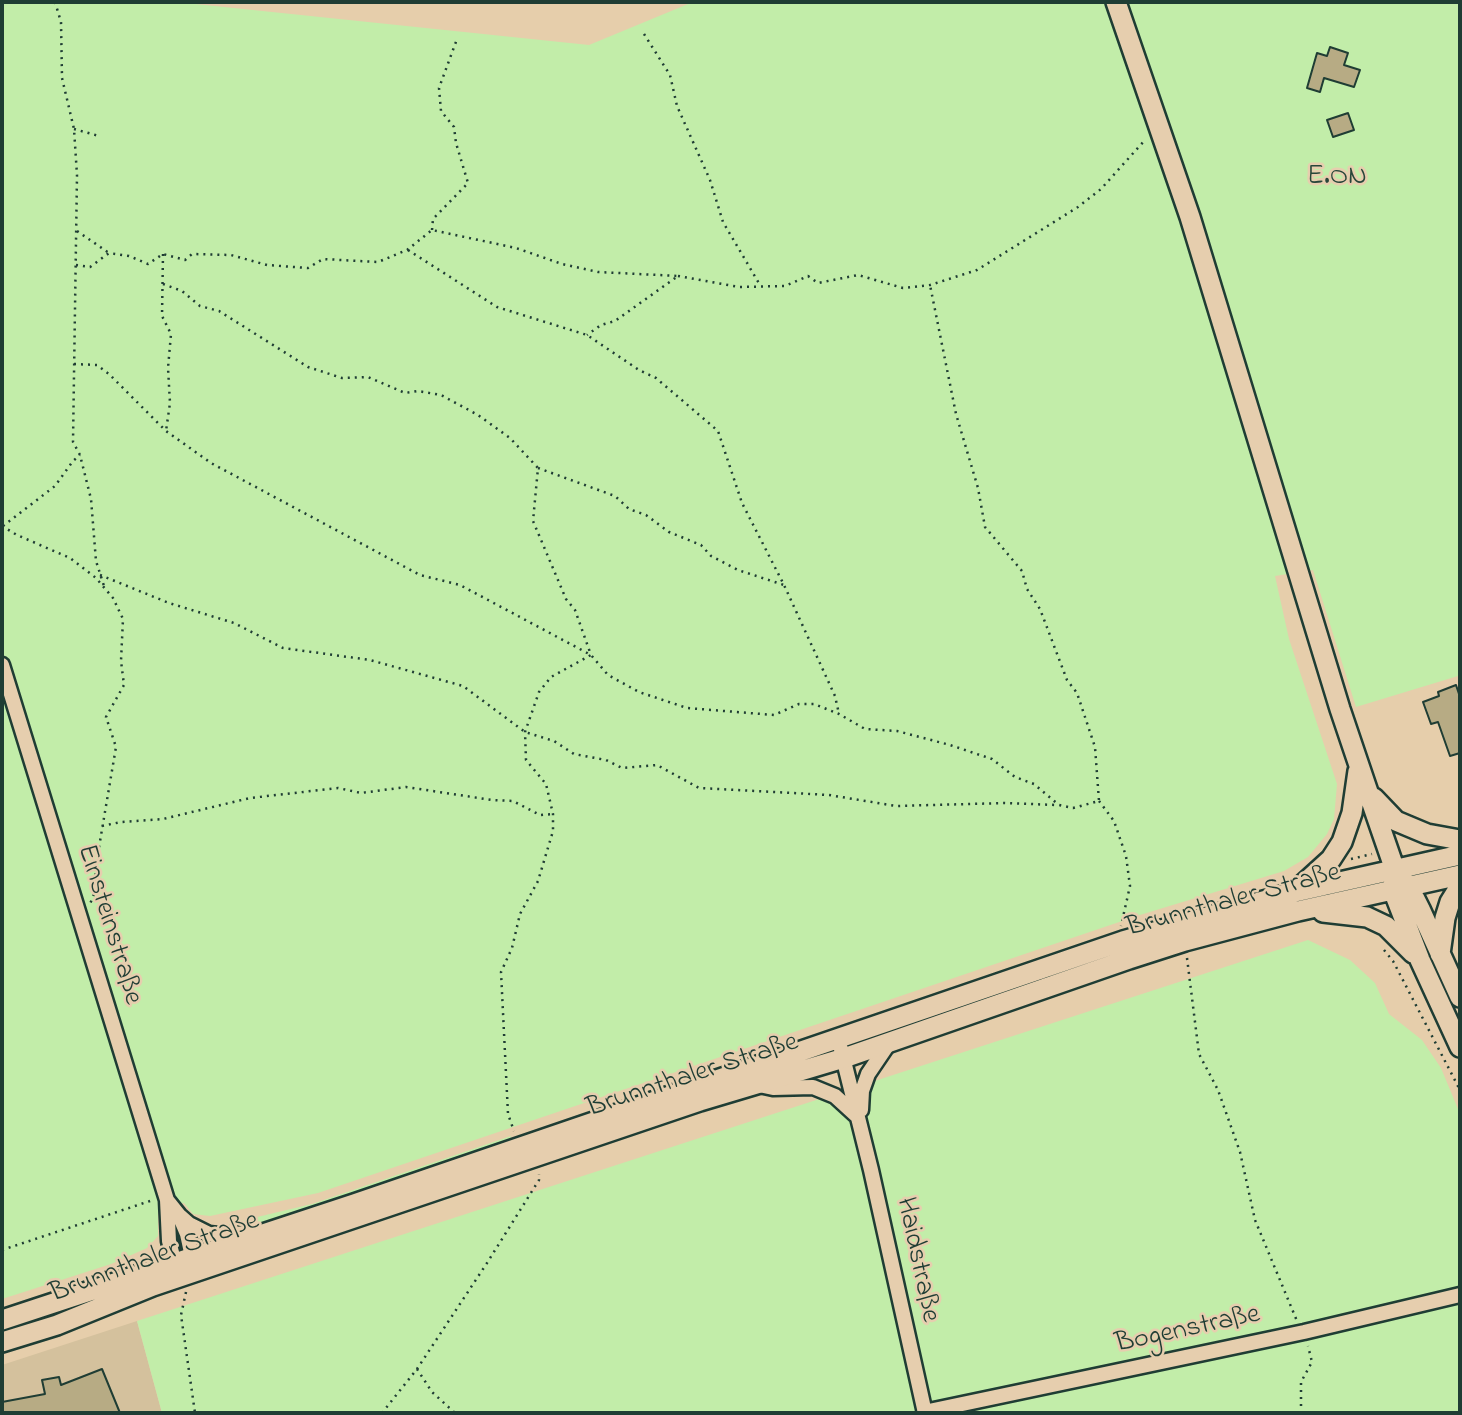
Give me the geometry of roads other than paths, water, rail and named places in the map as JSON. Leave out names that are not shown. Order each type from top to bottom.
[{"type":"main road","points":[[1116,2],[1190,218],[1359,766],[1401,888],[1420,960],[1460,1047]]},
{"type":"main road","points":[[1295,891],[1331,859],[1342,842],[1352,813],[1359,766]]},
{"type":"main road","points":[[1367,789],[1382,810],[1396,821],[1427,834],[1460,840]]},
{"type":"main road","name":"Brunnthaler Straße","points":[[2,1342],[57,1325],[186,1265],[271,1232],[1123,941],[1295,891],[1460,855]]},
{"type":"main road","name":"Brunnthaler Straße","points":[[2,1320],[186,1265],[700,1101],[844,1058],[1185,941],[1298,911],[1460,875]]},
{"type":"main road","points":[[1440,955],[1445,918],[1450,902],[1460,886]]},
{"type":"main road","points":[[1401,888],[1440,955],[1460,997]]},
{"type":"main road","points":[[1298,911],[1367,917],[1386,926],[1420,960]]},
{"type":"street","name":"Einsteinstraße","points":[[2,665],[166,1198],[169,1241],[186,1265]]},
{"type":"street","name":"Haidstraße","points":[[837,1038],[859,1118],[924,1412]]},
{"type":"street","name":"Haidstraße","points":[[859,1118],[867,1074],[891,1041]]},
{"type":"street","points":[[757,1085],[773,1088],[813,1087],[835,1096],[859,1118]]},
{"type":"street","name":"Einsteinstraße","points":[[166,1198],[179,1215],[187,1234],[186,1265]]},
{"type":"street","name":"Einsteinstraße","points":[[179,1215],[201,1230],[219,1236],[271,1232]]},
{"type":"street","name":"Bogenstraße","points":[[924,1412],[1304,1332],[1460,1295]]},
{"type":"park label","name":"E.ON","points":[[1337,178]]}]
